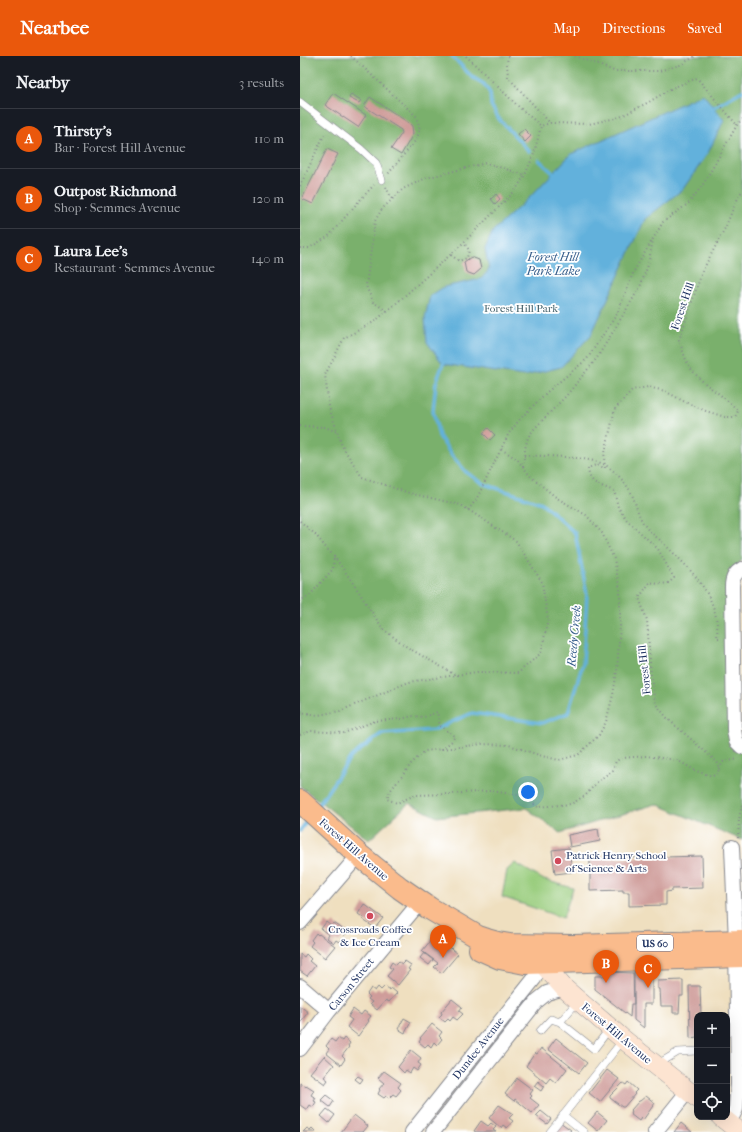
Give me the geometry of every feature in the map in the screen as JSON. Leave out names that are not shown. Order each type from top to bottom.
[{"type":"main road","name":"Forest Hill Avenue","points":[[300,801],[355,851],[400,888],[424,905],[458,936],[476,948],[500,958],[525,963],[541,954]]},
{"type":"main road","name":"US 60","points":[[541,954],[739,949]]},
{"type":"street","points":[[739,571],[732,583],[732,638],[734,730],[736,741],[741,750]]},
{"type":"street","points":[[730,1124],[737,1108],[739,949],[735,847]]},
{"type":"street","points":[[300,923],[355,851]]},
{"type":"street","name":"Carson Street","points":[[300,1049],[329,1011],[424,905]]},
{"type":"street","name":"Forest Hill Avenue","points":[[541,954],[571,994],[617,1034],[693,1094]]},
{"type":"street","name":"Dundee Avenue","points":[[433,1132],[523,1006],[534,979],[541,954]]},
{"type":"street","points":[[300,986],[329,1011]]},
{"type":"street","name":"Dundee Avenue","points":[[412,1132],[523,1006],[537,1001],[547,992],[571,994]]},
{"type":"street","points":[[655,1132],[693,1094]]},
{"type":"lane","points":[[300,102],[361,149],[376,163],[382,180]]},
{"type":"lane","points":[[560,1022],[571,994]]},
{"type":"lane","points":[[540,1031],[551,1019],[560,1022],[594,1049],[617,1034]]},
{"type":"lane","points":[[550,1132],[617,1034]]},
{"type":"lane","points":[[656,1065],[678,1052],[694,1051]]},
{"type":"lane","points":[[563,1115],[584,1132]]},
{"type":"path","points":[[466,56],[541,126]]},
{"type":"path","points":[[508,56],[508,77],[550,123]]},
{"type":"path","points":[[575,56],[614,71],[659,71],[680,65],[696,56]]},
{"type":"path","points":[[541,126],[550,123],[589,124],[620,117],[672,88],[697,78],[737,124]]},
{"type":"path","points":[[468,510],[476,500],[509,433],[546,392],[587,359],[617,314],[634,271],[663,222],[689,203],[704,183],[737,124],[742,119]]},
{"type":"path","points":[[300,186],[329,125]]},
{"type":"path","points":[[300,712],[318,715],[340,712],[409,682],[477,672],[518,673],[541,653],[548,620],[542,582],[516,542],[460,505],[409,492],[362,477],[342,446],[329,407],[325,375],[344,338],[374,322],[387,311],[464,243],[515,191],[525,175],[534,154],[541,126]]},
{"type":"path","points":[[387,311],[373,302],[366,286],[374,221],[382,209],[392,199],[403,189],[426,178],[486,163],[525,175]]},
{"type":"path","points":[[382,180],[392,199]]},
{"type":"path","name":"Forest Hill","points":[[719,770],[717,762],[668,719],[656,703],[651,676],[647,620],[639,598],[650,582],[658,584],[670,583],[674,578],[658,549],[626,519],[618,508],[614,492],[597,486],[588,475],[588,468],[596,465],[605,468],[604,457],[615,409],[632,390],[648,387],[665,391],[706,411],[724,417],[736,417],[738,411],[733,404],[701,379],[689,364],[679,340],[702,272],[742,191]]},
{"type":"path","points":[[523,467],[528,437],[566,396],[597,358],[629,305],[648,265],[654,237]]},
{"type":"path","points":[[450,255],[459,261],[467,258],[469,250],[464,243]]},
{"type":"path","points":[[300,426],[325,427],[337,432]]},
{"type":"path","points":[[501,449],[517,459],[531,476],[557,498],[586,515],[602,533],[614,559],[620,590],[620,626],[617,671],[606,722],[598,735],[578,755],[559,760],[508,745],[482,744],[425,751],[411,764],[404,775],[390,791],[387,799],[397,803],[415,795],[489,791],[520,796],[538,807],[571,804],[586,795],[598,781],[613,770],[616,761],[622,758],[646,756],[677,760],[696,771],[712,776],[718,774],[723,762],[741,750]]},
{"type":"path","points":[[524,456],[537,455],[596,461],[605,465],[617,475],[629,489],[637,511],[646,527],[668,547],[703,584],[712,602],[716,618],[717,638],[732,638]]},
{"type":"path","points":[[300,521],[315,534],[334,556],[383,629],[407,647],[456,675]]},
{"type":"path","points":[[300,601],[310,595],[333,569],[334,556]]},
{"type":"path","points":[[300,735],[312,732],[344,733],[376,721],[401,719],[412,716],[424,717],[438,712],[440,726],[455,736],[452,741],[442,749]]},
{"type":"path","points":[[735,847],[742,804]]},
{"type":"green space","name":"Forest Hill Park","points":[[300,56],[742,56],[742,559],[732,574],[735,733],[742,746],[742,840],[656,804],[560,833],[526,808],[437,817],[409,803],[369,840],[300,786]]},
{"type":"green space","points":[[515,863],[544,880],[573,888],[563,918],[502,897],[507,870]]},
{"type":"water","name":"Forest Hill Park Lake","points":[[703,94],[724,120],[708,153],[683,189],[645,219],[591,335],[561,367],[524,376],[443,364],[427,342],[425,318],[430,296],[444,287],[481,279],[489,270],[485,249],[493,231],[531,196],[571,154]]},
{"type":"building","points":[[333,93],[366,115],[358,127],[325,105]]},
{"type":"building","points":[[351,94],[361,100],[359,103],[349,98]]},
{"type":"building","points":[[370,97],[412,126],[413,134],[401,155],[391,149],[402,133],[401,130],[364,106]]},
{"type":"building","points":[[524,129],[531,136],[525,142],[518,134]]},
{"type":"building","points":[[327,149],[338,154],[313,204],[302,199]]},
{"type":"building","points":[[496,194],[500,199],[495,204],[491,199]]},
{"type":"building","points":[[471,257],[479,260],[481,269],[474,275],[466,272],[464,262]]},
{"type":"building","points":[[488,428],[495,435],[490,440],[483,433]]},
{"type":"building","points":[[598,829],[600,841],[570,847],[568,835]]},
{"type":"building","points":[[569,848],[572,872],[555,874],[552,850]]},
{"type":"building","points":[[702,856],[703,888],[672,889],[672,891],[666,892],[666,905],[629,906],[629,892],[623,892],[623,890],[590,891],[590,859]]},
{"type":"building","name":"Crossroads Coffee & Ice Cream","points":[[364,904],[383,918],[375,928],[363,920],[364,918],[358,914]]},
{"type":"building","points":[[326,922],[331,926],[334,923],[347,932],[339,942],[336,940],[334,943],[327,938],[329,935],[321,929]]},
{"type":"building","points":[[316,933],[335,946],[325,958],[310,946],[313,942],[311,940]]},
{"type":"building","points":[[435,935],[458,954],[442,973],[434,967],[438,963],[422,951]]},
{"type":"building","points":[[424,953],[433,960],[429,965],[420,958]]},
{"type":"building","points":[[300,954],[304,957],[306,954],[311,959],[309,961],[315,966],[307,976],[300,971]]},
{"type":"building","points":[[405,961],[411,965],[408,969],[410,970],[398,985],[387,976],[393,969],[389,967],[392,962],[396,965],[399,962],[402,964]]},
{"type":"building","points":[[606,972],[633,973],[634,1004],[631,1004],[630,1017],[595,989],[595,976],[606,976]]},
{"type":"building","points":[[634,972],[652,972],[652,1004],[644,1004],[644,1028],[634,1020]]},
{"type":"building","points":[[683,980],[683,996],[680,996],[679,1013],[673,1013],[673,1006],[661,1006],[658,981]]},
{"type":"building","points":[[385,986],[390,990],[391,988],[397,993],[389,1002],[386,1000],[377,1010],[370,1004],[372,1002],[368,999],[370,997],[367,994],[371,988],[375,991],[378,987],[381,990]]},
{"type":"building","points":[[689,986],[700,986],[701,1012],[694,1012],[694,1037],[690,1038]]},
{"type":"building","points":[[452,999],[462,1007],[459,1011],[463,1014],[457,1020],[453,1017],[450,1021],[448,1019],[445,1022],[439,1017],[442,1014],[441,1012]]},
{"type":"building","points":[[300,1006],[308,1012],[300,1023]]},
{"type":"building","points":[[353,1009],[361,1015],[364,1011],[371,1016],[358,1036],[347,1027],[352,1020],[348,1017]]},
{"type":"building","points":[[404,1018],[411,1022],[405,1033],[398,1029]]},
{"type":"building","points":[[432,1024],[442,1032],[439,1036],[442,1039],[437,1045],[434,1042],[431,1047],[428,1044],[425,1047],[419,1042],[421,1039],[420,1038]]},
{"type":"building","points":[[338,1038],[342,1041],[344,1038],[350,1043],[348,1046],[349,1047],[342,1056],[345,1059],[341,1065],[326,1053],[329,1049],[326,1046],[331,1039],[335,1042]]},
{"type":"building","points":[[556,1038],[587,1063],[579,1073],[548,1049]]},
{"type":"building","points":[[541,1048],[567,1069],[556,1083],[550,1078],[546,1083],[526,1066],[535,1053],[537,1054]]},
{"type":"building","points":[[411,1050],[421,1058],[418,1063],[421,1065],[417,1071],[413,1068],[410,1073],[406,1070],[404,1073],[398,1067]]},
{"type":"building","points":[[324,1056],[334,1065],[324,1077],[328,1080],[325,1084],[310,1073]]},
{"type":"building","points":[[607,1070],[619,1079],[600,1102],[589,1093]]},
{"type":"building","points":[[384,1071],[401,1083],[398,1087],[401,1090],[396,1096],[393,1094],[389,1098],[386,1096],[384,1098],[378,1094],[379,1089],[384,1083],[378,1078]]},
{"type":"building","points":[[358,1076],[363,1079],[360,1083],[355,1079]]},
{"type":"building","points":[[517,1078],[533,1090],[530,1094],[532,1096],[530,1098],[539,1105],[532,1113],[515,1099],[514,1101],[505,1094]]},
{"type":"building","points":[[538,1081],[544,1086],[541,1091],[534,1086]]},
{"type":"building","points":[[628,1082],[637,1090],[624,1107],[622,1107],[610,1098],[610,1096],[623,1083],[626,1085]]},
{"type":"building","points":[[300,1083],[314,1090],[311,1095],[316,1098],[314,1101],[316,1102],[313,1107],[310,1105],[307,1110],[300,1105]]},
{"type":"building","points":[[326,1095],[334,1101],[330,1107],[321,1100]]},
{"type":"building","points":[[646,1096],[655,1103],[643,1120],[641,1118],[639,1121],[630,1114],[632,1111],[631,1110]]},
{"type":"building","points":[[499,1105],[513,1114],[509,1118],[513,1121],[507,1128],[503,1125],[501,1128],[489,1118]]},
{"type":"building","points":[[327,1109],[335,1115],[329,1123],[321,1116]]},
{"type":"building","points":[[541,1111],[551,1119],[547,1124],[536,1116]]},
{"type":"building","points":[[597,1112],[607,1120],[598,1131],[588,1123]]},
{"type":"building","points":[[354,1115],[368,1126],[363,1132],[341,1132]]},
{"type":"building","points":[[481,1121],[488,1126],[491,1123],[496,1127],[493,1130],[496,1132],[474,1131]]},
{"type":"building","points":[[560,1122],[571,1130],[569,1132],[552,1132]]},
{"type":"building","points":[[681,1123],[692,1132],[674,1132]]},
{"type":"building","points":[[307,1128],[310,1130],[312,1128],[316,1132],[303,1132]]},
{"type":"waterway","points":[[452,56],[472,77],[484,84],[490,93],[491,105],[499,119],[529,151]]},
{"type":"waterway","name":"Reedy Creek","points":[[714,107],[742,91]]},
{"type":"waterway","points":[[539,160],[553,173]]},
{"type":"waterway","name":"Reedy Creek","points":[[317,807],[351,757],[381,734],[434,730],[472,713],[542,723],[568,713],[583,663],[587,594],[575,533],[542,503],[484,484],[467,473],[452,456],[439,436],[433,411],[436,383],[443,364]]},
{"type":"waterway","name":"Reedy Creek","points":[[300,831],[308,819]]},
{"type":"place","name":"Patrick Henry School of Science & Arts","points":[[558,861]]},
{"type":"place","name":"Crossroads Coffee & Ice Cream","points":[[370,916]]},
{"type":"place","name":"Thirsty's","points":[[443,958]]},
{"type":"place","name":"Outpost Richmond","points":[[606,983]]},
{"type":"place","name":"Laura Lee's","points":[[648,988]]}]
